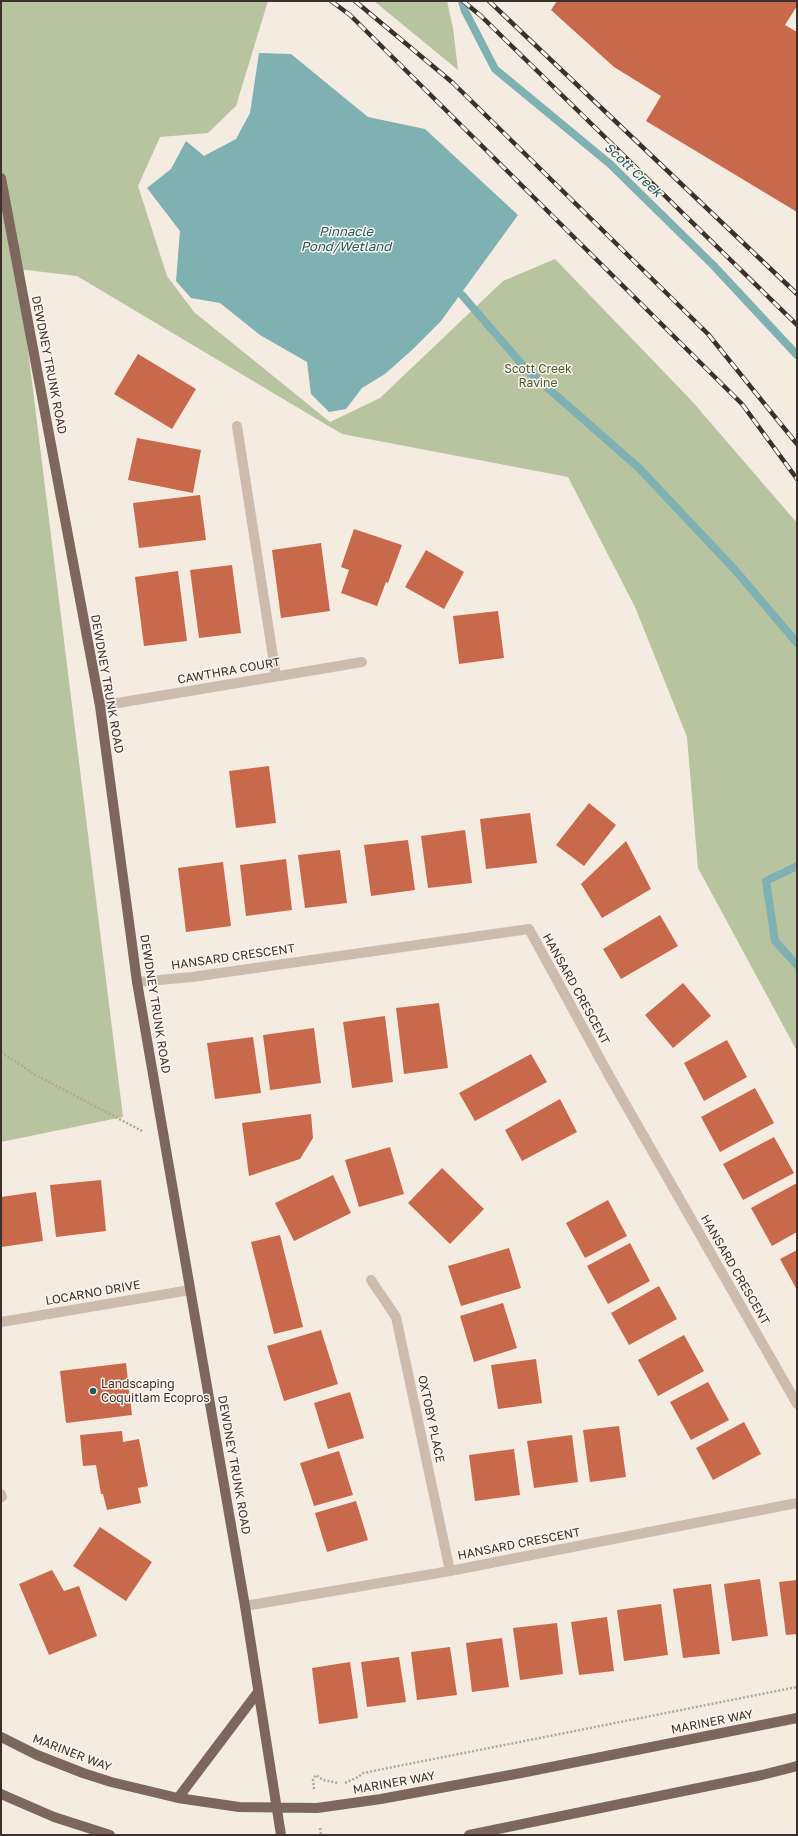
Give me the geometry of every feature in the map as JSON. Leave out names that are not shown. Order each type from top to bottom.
[{"type":"main road","name":"DEWDNEY TRUNK ROAD","points":[[1,178],[100,706],[137,982],[245,1606],[281,1835]]},
{"type":"main road","points":[[178,1798],[258,1692]]},
{"type":"main road","name":"MARINER WAY","points":[[1,1737],[37,1755],[83,1773],[111,1782],[178,1798],[239,1807],[317,1808],[381,1799],[521,1773],[797,1718]]},
{"type":"main road","points":[[469,1835],[762,1775],[797,1766]]},
{"type":"main road","points":[[1,1794],[54,1817],[110,1835]]},
{"type":"street","points":[[237,426],[276,676]]},
{"type":"street","name":"CAWTHRA COURT","points":[[100,706],[362,662]]},
{"type":"street","name":"HANSARD CRESCENT","points":[[137,982],[192,976],[529,929],[610,1079],[797,1404]]},
{"type":"street","name":"OXTOBY PLACE","points":[[371,1280],[396,1316],[450,1571]]},
{"type":"street","name":"LOCARNO DRIVE","points":[[1,1322],[190,1290]]},
{"type":"street","name":"HANSARD CRESCENT","points":[[245,1606],[450,1571],[797,1503]]},
{"type":"path","points":[[1,1052],[34,1074],[165,1142]]},
{"type":"path","points":[[313,1780],[316,1775],[323,1780],[341,1784],[358,1777],[363,1773],[797,1687]]},
{"type":"green space","name":"Scott Creek Ravine","points":[[1,1],[268,1],[236,106],[208,133],[160,137],[138,186],[167,276],[194,312],[330,422],[380,398],[503,281],[555,259],[691,400],[797,523],[797,1051],[698,868],[687,737],[635,607],[568,477],[342,434],[77,276],[18,269],[123,1117],[1,1142]]},
{"type":"green space","points":[[374,1],[447,1],[453,28],[458,70]]},
{"type":"water","name":"Pinnacle Pond/Wetland","points":[[259,53],[291,54],[368,117],[425,129],[518,215],[441,321],[385,374],[362,388],[346,409],[329,412],[311,394],[307,362],[260,335],[220,303],[191,298],[176,281],[180,231],[147,188],[171,169],[186,141],[204,156],[236,139],[250,113]]},
{"type":"building","points":[[557,1],[797,1],[797,6],[785,25],[797,32],[797,212],[646,121],[661,96],[614,67],[551,10]]},
{"type":"building","points":[[138,354],[196,389],[172,429],[114,394]]},
{"type":"building","points":[[137,438],[201,450],[193,493],[128,480]]},
{"type":"building","points":[[200,495],[206,540],[139,548],[133,503]]},
{"type":"building","points":[[354,529],[402,545],[388,583],[386,582],[377,606],[341,593],[349,570],[341,567]]},
{"type":"building","points":[[321,543],[330,611],[281,618],[272,550]]},
{"type":"building","points":[[426,550],[464,572],[444,609],[405,587]]},
{"type":"building","points":[[232,565],[241,633],[199,638],[190,570]]},
{"type":"building","points":[[178,571],[187,641],[144,646],[135,577]]},
{"type":"building","points":[[498,611],[504,658],[459,664],[453,616]]},
{"type":"building","points":[[269,766],[276,823],[236,828],[229,771]]},
{"type":"building","points":[[589,803],[616,825],[584,866],[556,845]]},
{"type":"building","points":[[530,813],[537,863],[486,869],[480,819]]},
{"type":"building","points":[[465,830],[472,883],[428,888],[421,836]]},
{"type":"building","points":[[408,840],[415,890],[371,896],[364,845]]},
{"type":"building","points":[[626,841],[651,889],[602,918],[581,884]]},
{"type":"building","points":[[340,850],[347,903],[305,908],[298,855]]},
{"type":"building","points":[[286,859],[292,910],[246,916],[240,865]]},
{"type":"building","points":[[223,862],[231,926],[186,932],[178,868]]},
{"type":"building","points":[[660,915],[678,946],[621,979],[603,949]]},
{"type":"building","points":[[683,983],[711,1016],[673,1048],[645,1015]]},
{"type":"building","points":[[439,1003],[448,1068],[404,1074],[396,1008]]},
{"type":"building","points":[[385,1016],[393,1082],[352,1088],[343,1022]]},
{"type":"building","points":[[314,1028],[321,1083],[270,1090],[263,1035]]},
{"type":"building","points":[[253,1037],[261,1093],[215,1099],[207,1043]]},
{"type":"building","points":[[727,1040],[747,1077],[704,1101],[684,1063]]},
{"type":"building","points":[[531,1054],[547,1082],[475,1121],[459,1093]]},
{"type":"building","points":[[755,1088],[774,1123],[720,1152],[701,1117]]},
{"type":"building","points":[[560,1099],[577,1132],[522,1161],[505,1130]]},
{"type":"building","points":[[311,1114],[313,1138],[300,1159],[249,1176],[242,1123]]},
{"type":"building","points":[[774,1137],[794,1173],[743,1200],[723,1164]]},
{"type":"building","points":[[390,1147],[404,1194],[359,1207],[345,1160]]},
{"type":"building","points":[[442,1168],[484,1209],[450,1244],[408,1203]]},
{"type":"building","points":[[333,1175],[351,1213],[294,1241],[275,1203]]},
{"type":"building","points":[[101,1180],[106,1231],[56,1237],[50,1185]]},
{"type":"building","points":[[797,1183],[797,1232],[772,1246],[751,1208]]},
{"type":"building","points":[[36,1192],[43,1241],[1,1247],[1,1197]]},
{"type":"building","points":[[608,1200],[627,1236],[585,1258],[566,1223]]},
{"type":"building","points":[[280,1235],[303,1327],[274,1334],[251,1242]]},
{"type":"building","points":[[630,1243],[650,1281],[608,1304],[587,1266]]},
{"type":"building","points":[[509,1248],[521,1288],[461,1306],[448,1266]]},
{"type":"building","points":[[797,1250],[797,1290],[780,1259]]},
{"type":"building","points":[[659,1286],[677,1319],[629,1345],[611,1313]]},
{"type":"building","points":[[503,1303],[517,1348],[474,1362],[460,1316]]},
{"type":"building","points":[[321,1330],[338,1384],[284,1401],[267,1346]]},
{"type":"building","points":[[684,1335],[704,1371],[658,1396],[638,1360]]},
{"type":"building","points":[[536,1359],[542,1403],[498,1409],[491,1365]]},
{"type":"building","points":[[126,1363],[132,1415],[66,1423],[60,1371]]},
{"type":"building","points":[[708,1382],[729,1420],[691,1440],[670,1402]]},
{"type":"building","points":[[350,1392],[364,1438],[328,1449],[314,1403]]},
{"type":"building","points":[[744,1422],[761,1454],[713,1480],[696,1448]]},
{"type":"building","points":[[619,1426],[626,1477],[590,1482],[583,1430]]},
{"type":"building","points":[[122,1431],[123,1442],[139,1439],[148,1486],[138,1488],[141,1503],[107,1510],[103,1494],[101,1494],[96,1465],[83,1466],[80,1435]]},
{"type":"building","points":[[572,1435],[578,1482],[534,1488],[527,1441]]},
{"type":"building","points":[[514,1449],[520,1495],[475,1501],[469,1455]]},
{"type":"building","points":[[339,1451],[353,1495],[314,1506],[300,1463]]},
{"type":"building","points":[[356,1501],[368,1540],[327,1552],[315,1513]]},
{"type":"building","points":[[100,1527],[152,1562],[126,1601],[73,1566]]},
{"type":"building","points":[[52,1570],[64,1591],[79,1586],[97,1636],[49,1655],[19,1584]]},
{"type":"building","points":[[760,1579],[768,1636],[732,1641],[724,1584]]},
{"type":"building","points":[[797,1580],[797,1634],[786,1635],[779,1582]]},
{"type":"building","points":[[711,1584],[720,1654],[683,1658],[673,1589]]},
{"type":"building","points":[[661,1604],[668,1655],[624,1661],[617,1610]]},
{"type":"building","points":[[607,1617],[614,1671],[579,1675],[571,1622]]},
{"type":"building","points":[[557,1623],[563,1674],[520,1680],[513,1628]]},
{"type":"building","points":[[502,1638],[509,1687],[472,1692],[466,1643]]},
{"type":"building","points":[[450,1647],[457,1695],[417,1700],[411,1652]]},
{"type":"building","points":[[399,1657],[406,1702],[367,1707],[361,1662]]},
{"type":"building","points":[[350,1662],[358,1718],[319,1724],[312,1668]]},
{"type":"waterway","name":"Scott Creek","points":[[462,1],[465,11],[495,69],[610,164],[713,265],[797,355]]},
{"type":"waterway","points":[[462,295],[526,369],[639,468],[735,570],[797,643]]},
{"type":"waterway","name":"Scott Creek","points":[[797,866],[766,881],[775,941],[797,965]]},
{"type":"railway","points":[[331,1],[350,15],[742,404],[797,479]]},
{"type":"railway","points":[[355,1],[453,83],[708,334],[797,444]]},
{"type":"railway","points":[[463,1],[481,16],[797,325]]},
{"type":"railway","points":[[489,1],[797,294]]},
{"type":"place","name":"Landscaping Coquitlam Ecopros","points":[[93,1391]]}]
